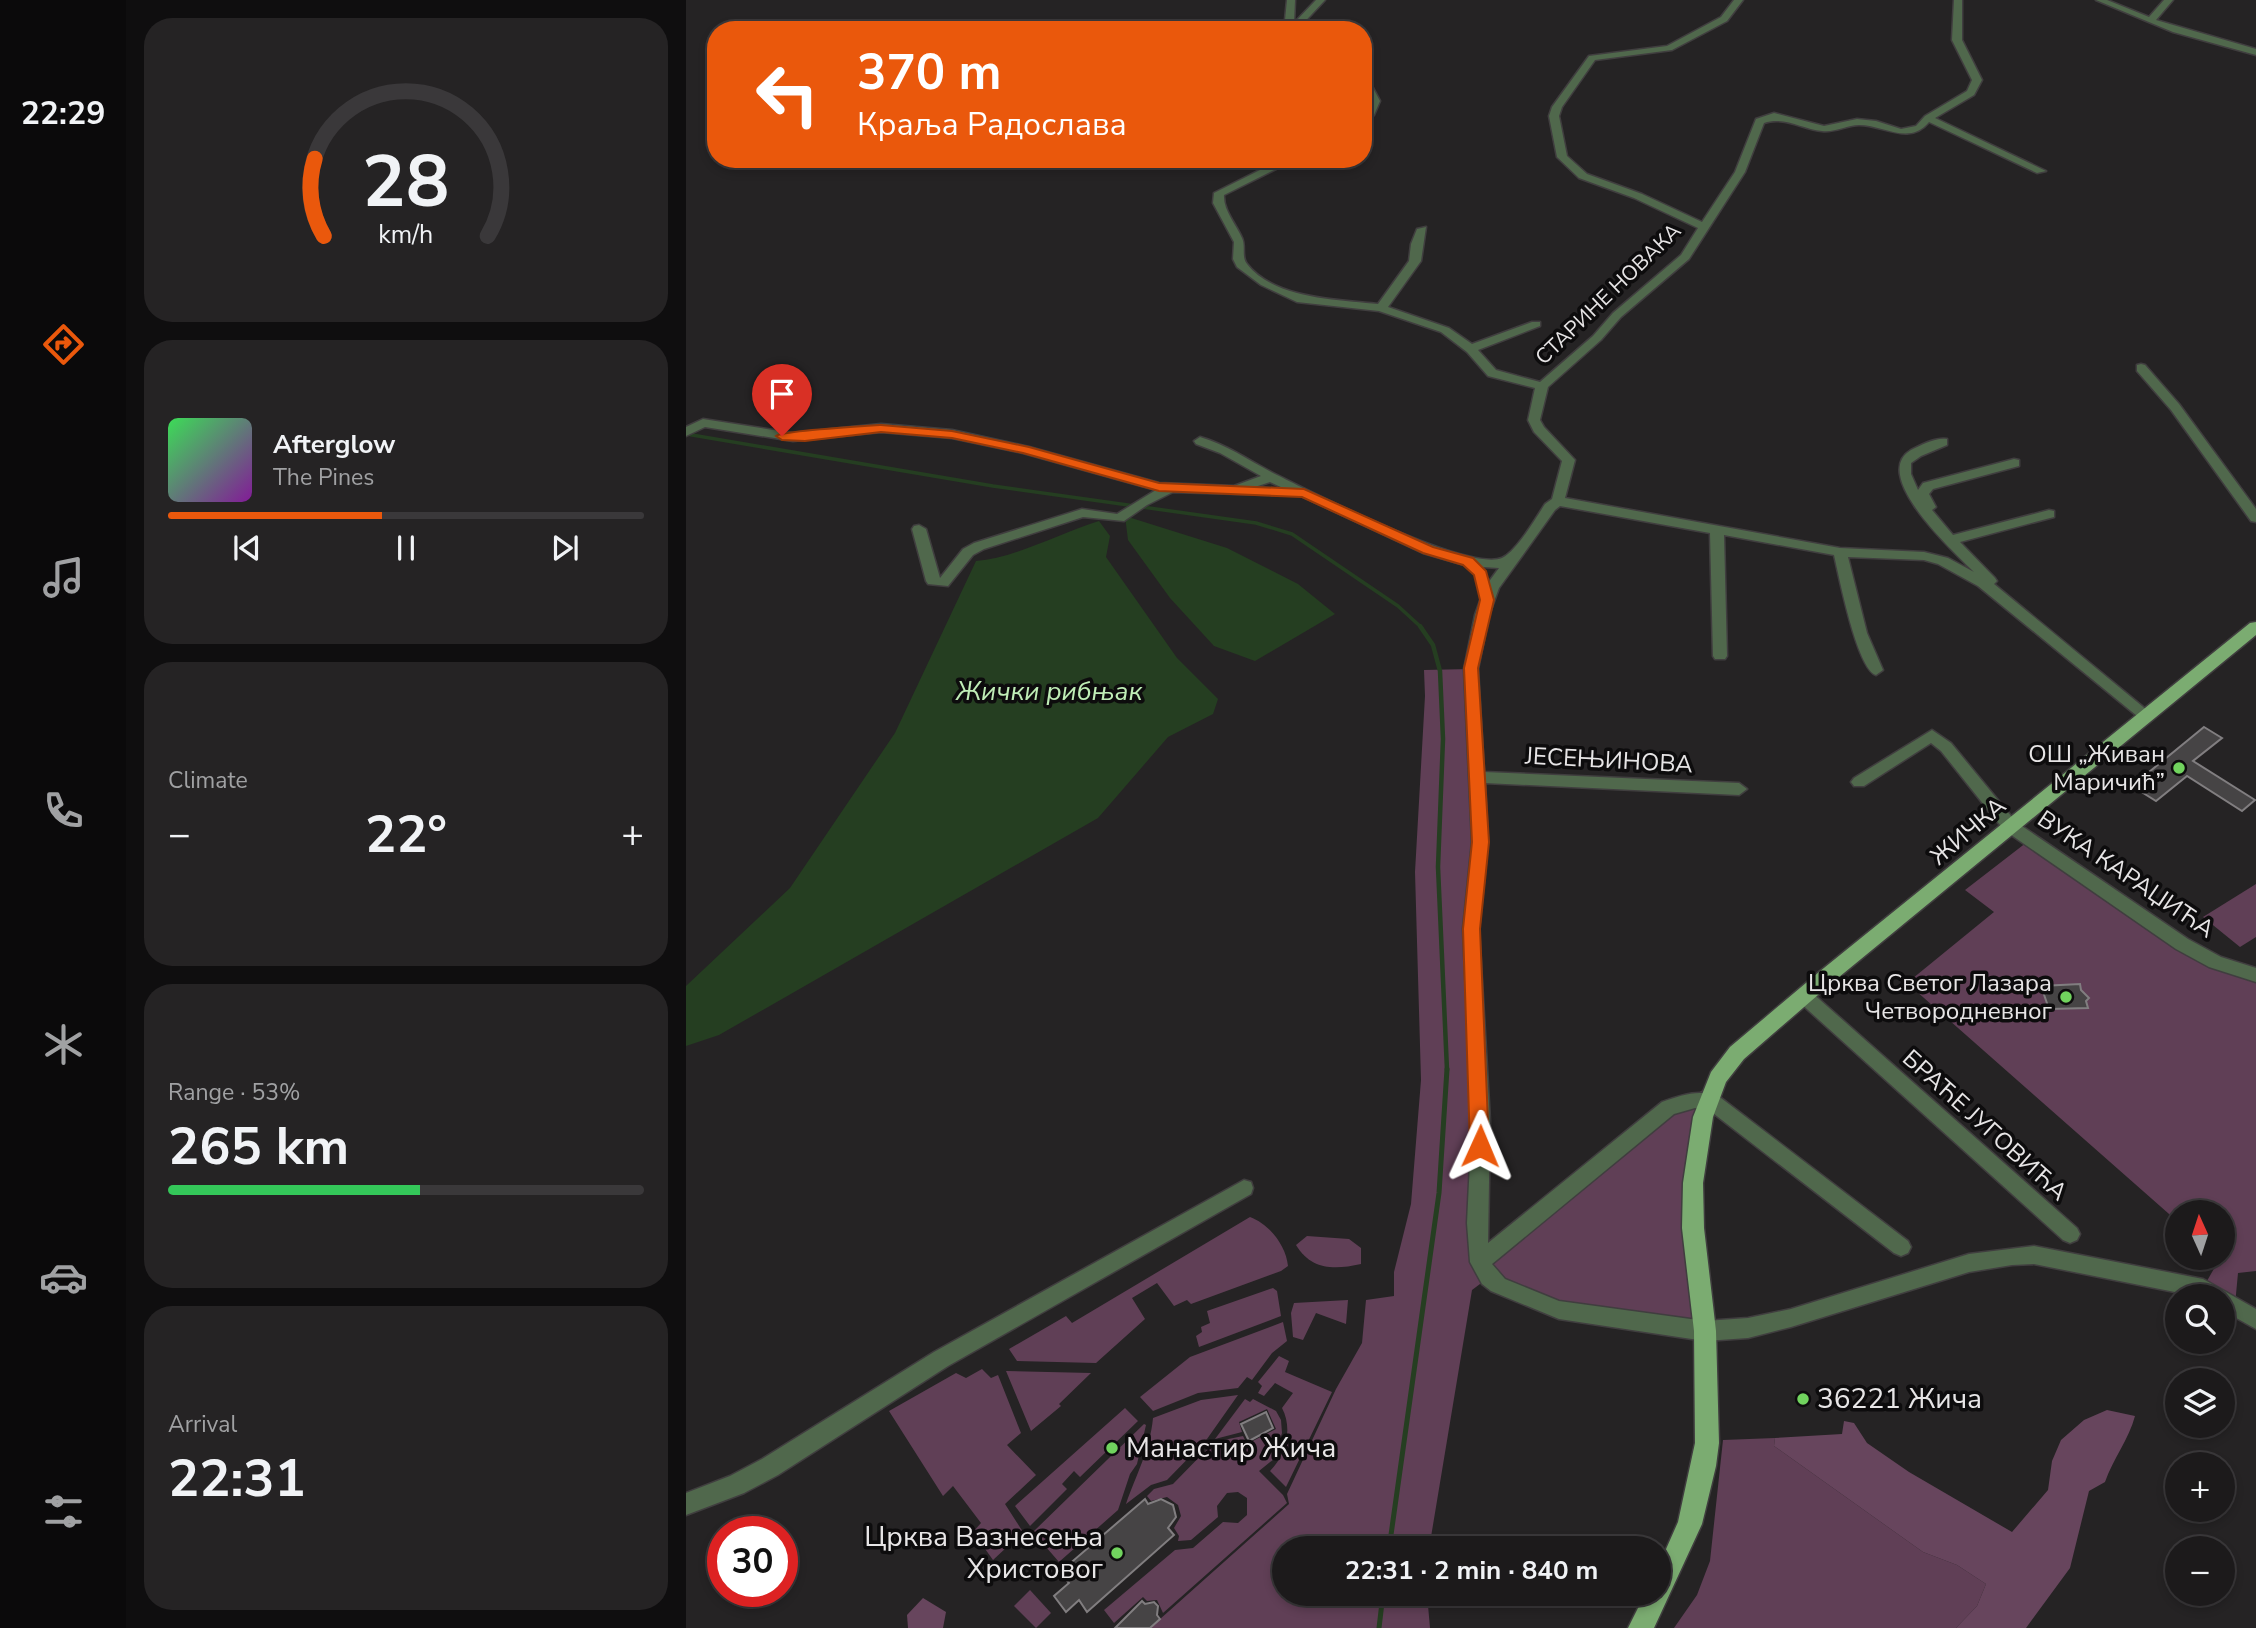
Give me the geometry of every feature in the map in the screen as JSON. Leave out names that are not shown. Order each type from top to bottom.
[{"type":"main road","name":"ЖИЧКА","points":[[1671,1566],[1690,1524],[1707,1443],[1705,1331],[1693,1228],[1693,1183],[1696,1149],[1718,1078],[1737,1054],[1804,996],[2256,627]]},
{"type":"main road","name":"ЖИЧКА","points":[[1641,1628],[1652,1606]]},
{"type":"street","points":[[1290,21],[1291,0]]},
{"type":"street","points":[[1299,21],[1321,0]]},
{"type":"street","name":"СТАРИНЕ НОВАКА","points":[[1558,501],[1570,460],[1538,429],[1534,420],[1542,386],[1597,338],[1617,315],[1685,257],[1706,228],[1638,196],[1583,176],[1569,165],[1562,157],[1554,116],[1557,107],[1592,58],[1669,48],[1724,19],[1739,0]]},
{"type":"street","points":[[1706,228],[1740,172],[1759,121],[1774,116],[1824,129],[1857,122],[1876,124],[1900,132],[1919,128],[1928,118],[1971,93],[1976,87],[1975,75],[1957,40],[1958,0]]},
{"type":"street","points":[[2101,0],[2150,21],[2256,52]]},
{"type":"street","points":[[2150,21],[2169,0]]},
{"type":"street","points":[[1928,118],[2041,172]]},
{"type":"street","points":[[1272,168],[1219,193],[1218,203],[1238,242],[1239,259],[1253,275],[1301,300],[1381,308],[1445,330],[1471,349],[1492,373],[1542,386]]},
{"type":"street","points":[[1381,308],[1415,261],[1416,244],[1422,229]]},
{"type":"street","points":[[1471,349],[1536,324]]},
{"type":"street","points":[[2141,368],[2175,407],[2256,518]]},
{"type":"street","points":[[687,431],[698,423],[793,438],[881,428],[952,434],[1171,488],[1304,493]]},
{"type":"street","points":[[1200,441],[1224,450],[1271,477],[1428,550],[1468,562],[1503,563],[1516,556]]},
{"type":"street","points":[[1943,442],[1906,460],[1904,475],[1910,489],[1932,519],[2008,602]]},
{"type":"street","points":[[1974,564],[1975,558],[1933,513],[1924,499],[1924,490],[1928,486],[2014,463]]},
{"type":"street","points":[[1224,491],[1271,477]]},
{"type":"street","points":[[919,530],[933,581],[943,583],[968,552],[979,546],[996,543],[1076,514],[1119,517],[1129,509],[1171,488]]},
{"type":"street","points":[[2147,716],[1983,583],[1943,561],[1924,556],[1840,552],[1558,501],[1550,507],[1492,587],[1471,668],[1480,842],[1471,929],[1481,1121],[1477,1223],[1480,1262],[1489,1278],[1498,1285],[1559,1310],[1705,1331],[1748,1328],[1791,1318],[1969,1263],[2034,1255],[2178,1284]]},
{"type":"street","points":[[1957,538],[2049,514]]},
{"type":"street","points":[[1717,529],[1720,656]]},
{"type":"street","points":[[1840,552],[1860,634],[1877,670]]},
{"type":"street","points":[[1468,562],[1481,574],[1487,600]]},
{"type":"street","name":"ВУКА КАРАЏИЋА","points":[[1859,782],[1932,735],[1946,747],[2010,826],[2182,944],[2215,962],[2256,975]]},
{"type":"street","name":"ЈЕСЕЊИНОВА","points":[[1476,777],[1738,789]]},
{"type":"street","name":"БРАЋЕ ЈУГОВИЋА","points":[[1804,996],[2070,1234]]},
{"type":"street","points":[[1480,1262],[1668,1108],[1689,1101],[1709,1101],[1901,1247]]},
{"type":"street","points":[[686,1504],[736,1485],[770,1466],[941,1359],[1244,1188]]},
{"type":"street","points":[[2235,1307],[2256,1320]]},
{"type":"shaded area","points":[[1471,669],[1480,842],[1471,929],[1481,1261],[1718,1078],[1696,1148],[1705,1331],[1559,1310],[1488,1278],[1472,1290],[1431,1536],[1272,1536],[1272,1606],[1428,1606],[1430,1628],[1150,1628],[1289,1504],[1287,1494],[1336,1389],[1362,1343],[1366,1300],[1394,1296],[1394,1272],[1411,1204],[1421,1080],[1415,872],[1425,696],[1424,670]]},
{"type":"shaded area","points":[[2031,839],[2182,944],[2256,975],[2256,1271],[2238,1273],[2235,1305],[2235,1284],[2205,1284],[2213,1270],[2235,1270],[2235,1200],[2165,1200],[2165,1210],[1907,983],[1994,912],[1965,890]]},
{"type":"shaded area","points":[[2256,884],[2256,937],[2240,947],[2203,917]]},
{"type":"shaded area","points":[[1250,1217],[1264,1225],[1280,1243],[1288,1266],[1281,1271],[1191,1304],[1187,1300],[1174,1306],[1157,1283],[1132,1298],[1145,1319],[1096,1363],[1017,1361],[1009,1349],[1066,1316],[1072,1323]]},
{"type":"shaded area","points":[[1307,1236],[1349,1239],[1361,1248],[1361,1264],[1333,1267],[1316,1264],[1296,1245]]},
{"type":"shaded area","points":[[1273,1288],[1277,1291],[1281,1316],[1199,1347],[1196,1336],[1202,1332],[1201,1327],[1210,1323],[1207,1311]]},
{"type":"shaded area","points":[[1348,1300],[1346,1324],[1316,1313],[1303,1340],[1293,1337],[1291,1313],[1294,1303]]},
{"type":"shaded area","points":[[1283,1322],[1287,1341],[1272,1353],[1252,1380],[1247,1377],[1238,1388],[1198,1393],[1153,1411],[1140,1397],[1190,1357]]},
{"type":"shaded area","points":[[1279,1356],[1289,1361],[1285,1372],[1332,1392],[1286,1487],[1270,1471],[1284,1450],[1287,1424],[1282,1408],[1293,1393],[1275,1383],[1264,1396],[1258,1393],[1262,1386],[1258,1382]]},
{"type":"shaded area","points":[[982,1369],[991,1378],[998,1375],[1021,1433],[1007,1445],[1036,1475],[1005,1504],[1023,1532],[993,1560],[973,1532],[981,1523],[953,1486],[943,1496],[889,1411],[956,1373],[966,1378]]},
{"type":"shaded area","points":[[1006,1371],[1091,1373],[1059,1404],[1061,1406],[1031,1431]]},
{"type":"shaded area","points":[[1238,1395],[1207,1439],[1167,1480],[1151,1485],[1126,1504],[1146,1452],[1153,1418],[1201,1400]]},
{"type":"shaded area","points":[[1245,1399],[1250,1402],[1253,1399],[1276,1411],[1281,1420],[1282,1433],[1274,1459],[1259,1471],[1283,1495],[1287,1503],[1163,1613],[1157,1600],[1147,1601],[1143,1597],[1114,1623],[1104,1610],[1175,1550],[1193,1548],[1223,1522],[1238,1523],[1247,1515],[1247,1498],[1238,1492],[1227,1493],[1217,1506],[1218,1517],[1191,1540],[1178,1541],[1179,1536],[1174,1528],[1181,1516],[1178,1505],[1167,1497],[1151,1501],[1147,1496],[1154,1489],[1173,1484],[1214,1442],[1243,1436],[1247,1444],[1276,1429],[1267,1409],[1239,1422],[1242,1432],[1215,1439]]},
{"type":"shaded area","points":[[1125,1408],[1138,1421],[1080,1477],[1074,1471],[1062,1484],[1067,1489],[1030,1526],[1015,1506]]},
{"type":"shaded area","points":[[2107,1410],[2135,1416],[2105,1482],[2089,1491],[2070,1568],[2026,1628],[1956,1628],[1977,1606],[1986,1584],[1957,1565],[1923,1552],[1774,1446],[1775,1438],[1842,1434],[1844,1421],[1854,1423],[1867,1443],[1909,1472],[2012,1532],[2048,1490],[2052,1461],[2061,1440],[2084,1420]]},
{"type":"shaded area","points":[[1144,1424],[1146,1425],[1137,1464],[1130,1474],[1118,1510],[1059,1562],[1033,1532]]},
{"type":"shaded area","points":[[1775,1438],[1774,1446],[1923,1552],[1957,1565],[1986,1584],[1977,1606],[1956,1628],[1674,1628],[1697,1595],[1710,1561],[1723,1440]]},
{"type":"shaded area","points":[[1030,1590],[1051,1613],[1036,1628],[1014,1606]]},
{"type":"shaded area","points":[[923,1598],[946,1612],[943,1628],[908,1628],[907,1615]]},
{"type":"water","name":"Жички рибњак","points":[[1125,516],[1227,548],[1298,584],[1335,614],[1255,661],[1214,646],[1170,598],[1128,540]]},
{"type":"water","name":"Жички рибњак","points":[[1099,521],[1110,536],[1106,557],[1177,658],[1218,699],[1213,714],[1168,737],[1098,818],[719,1035],[686,1046],[686,986],[790,888],[895,733],[976,561],[1022,550]]},
{"type":"building","name":"ОШ „Живан Маричић”","points":[[2204,727],[2222,738],[2193,761],[2255,800],[2242,811],[2187,776],[2156,801],[2132,786]]},
{"type":"building","name":"Црква Светог Лазара Четвородневног","points":[[2080,984],[2081,990],[2089,998],[2086,1001],[2088,1008],[2049,1009],[2041,986]]},
{"type":"building","points":[[1266,1412],[1273,1428],[1249,1441],[1241,1424]]},
{"type":"building","name":"Црква Вазнесења Христовог","points":[[1145,1499],[1148,1504],[1161,1499],[1173,1505],[1176,1517],[1168,1528],[1174,1535],[1087,1612],[1079,1600],[1066,1612],[1054,1596],[1069,1583],[1060,1572]]},
{"type":"building","points":[[1142,1601],[1145,1604],[1154,1602],[1158,1606],[1157,1615],[1160,1619],[1150,1628],[1115,1628]]},
{"type":"waterway","points":[[686,434],[993,486],[1256,523],[1292,534],[1398,606],[1420,626]]},
{"type":"waterway","points":[[1420,626],[1433,645],[1440,671],[1443,739],[1438,867],[1447,1069]]},
{"type":"waterway","points":[[1391,1536],[1439,1193],[1447,1069]]},
{"type":"waterway","points":[[1379,1628],[1382,1606]]},
{"type":"place","name":"ОШ „Живан Маричић”","points":[[2179,768]]},
{"type":"place","name":"Црква Светог Лазара Четвородневног","points":[[2066,997]]},
{"type":"place","name":"36221 Жича","points":[[1803,1399]]},
{"type":"place","name":"Манастир Жича","points":[[1112,1448]]},
{"type":"place","name":"Црква Вазнесења Христовог","points":[[1117,1553]]},
{"type":"route","points":[[782,436],[793,438],[881,428],[952,434],[1025,450],[1159,487],[1304,493],[1428,550],[1468,562],[1481,574],[1487,600],[1471,668],[1480,842],[1471,929],[1480,1146]]}]
